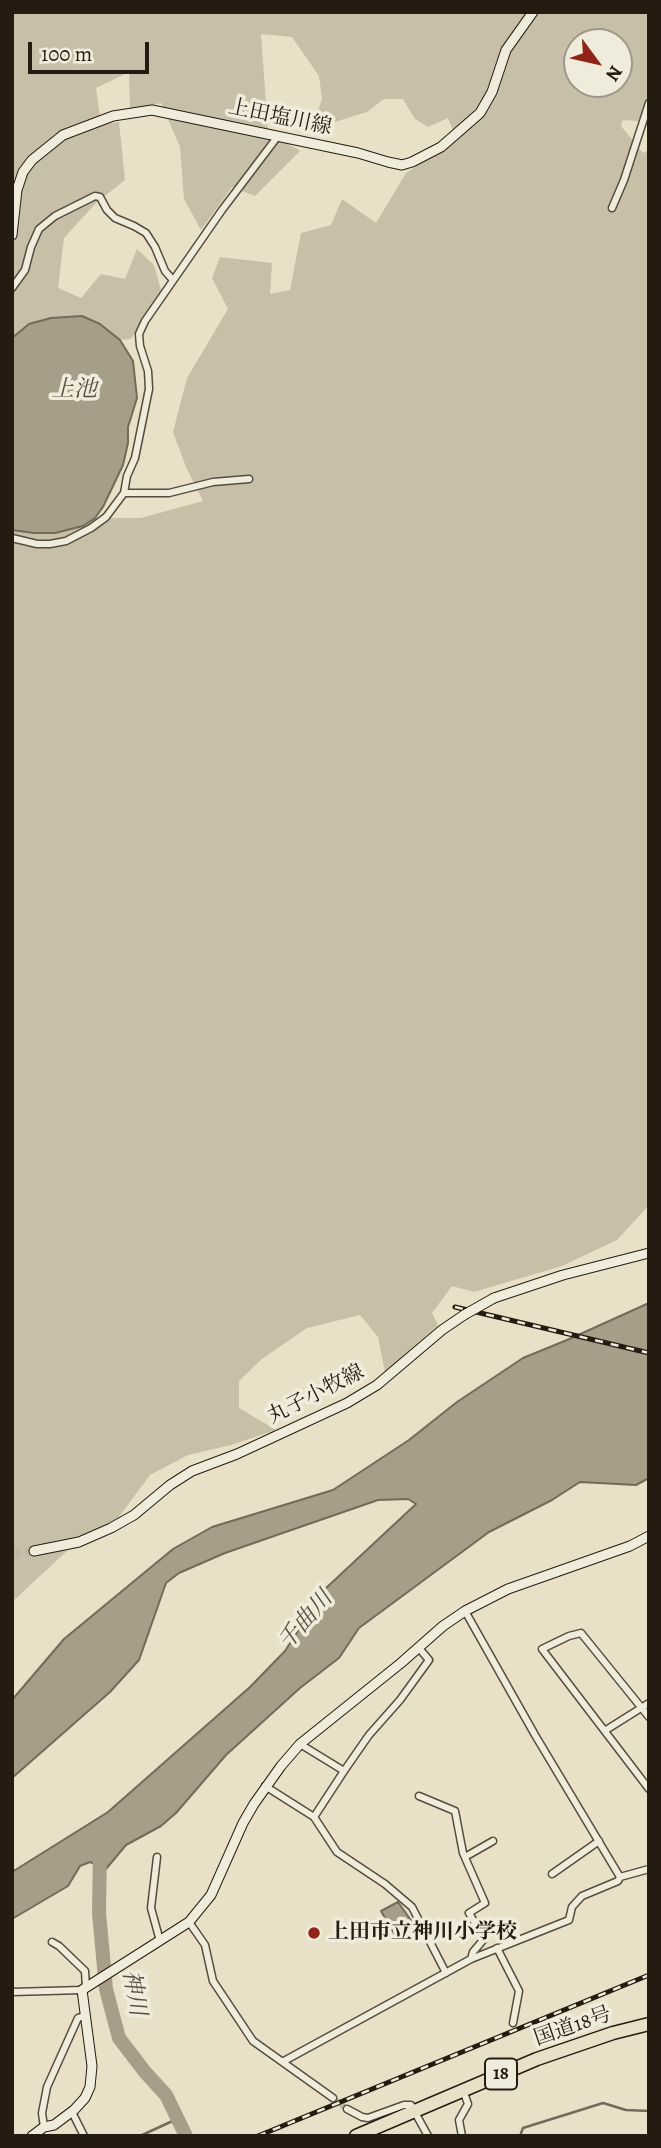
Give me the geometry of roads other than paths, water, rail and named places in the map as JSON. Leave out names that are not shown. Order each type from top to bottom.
[{"type":"highway","name":"国道18号","points":[[356,2136],[537,2059],[613,2033],[649,2024]]},
{"type":"street","name":"上田塩川線","points":[[12,235],[17,190],[23,172],[32,160],[63,135],[103,119],[152,110],[402,164],[425,157],[461,131],[480,113],[492,92],[506,51],[533,12]]},
{"type":"street","points":[[612,208],[649,103]]},
{"type":"street","points":[[12,538],[37,544],[66,541],[106,517],[124,493],[127,476],[135,458],[149,389],[148,371],[139,334],[172,279],[278,136]]},
{"type":"street","points":[[12,288],[25,270],[30,247],[39,229],[55,216],[95,196],[100,197],[115,218],[146,233],[155,247],[164,271],[172,279]]},
{"type":"street","points":[[124,493],[169,493],[213,482],[249,479]]},
{"type":"street","name":"丸子小牧線","points":[[34,1551],[79,1542],[111,1528],[134,1515],[170,1485],[192,1471],[237,1454],[347,1404],[377,1385],[442,1330],[494,1298],[563,1275],[649,1253]]},
{"type":"street","points":[[12,1992],[84,1989],[189,1922],[211,1895],[243,1823],[265,1786],[300,1744],[465,1611],[508,1589],[630,1546],[649,1536]]},
{"type":"street","points":[[465,1611],[620,1877]]},
{"type":"street","points":[[649,1717],[646,1705],[580,1633],[542,1649],[649,1789]]},
{"type":"street","points":[[314,1817],[344,1771],[429,1660],[418,1647]]},
{"type":"street","points":[[606,1730],[646,1705]]},
{"type":"street","points":[[300,1744],[344,1771]]},
{"type":"street","points":[[265,1786],[314,1817],[337,1852],[385,1884],[412,1907],[446,1973]]},
{"type":"street","points":[[419,1796],[455,1811],[465,1857],[485,1903],[469,1913],[484,1939],[473,1952],[471,1959]]},
{"type":"street","points":[[465,1857],[493,1841]]},
{"type":"street","points":[[552,1874],[599,1841]]},
{"type":"street","points":[[157,1857],[151,1908],[160,1941]]},
{"type":"street","points":[[284,2061],[471,1959],[569,1920],[572,1907],[583,1896],[618,1881],[620,1877],[649,1869]]},
{"type":"street","points":[[189,1922],[205,1945],[213,1981],[253,2041],[333,2098]]},
{"type":"street","points":[[38,2133],[72,2112],[85,2098],[90,2087],[92,2066],[84,2016],[85,1971],[59,1945],[52,1942]]},
{"type":"street","points":[[496,1948],[519,1991],[513,2022]]},
{"type":"street","points":[[38,2133],[47,2087],[78,2018],[84,2016]]},
{"type":"street","points":[[461,2136],[459,2120],[468,2104],[463,2090]]},
{"type":"street","points":[[347,2109],[368,2118],[411,2105],[428,2136]]},
{"type":"street","points":[[72,2112],[84,2136]]},
{"type":"water","name":"上池","points":[[82,316],[100,324],[120,340],[133,361],[137,398],[128,427],[123,465],[103,507],[95,518],[83,526],[55,533],[12,530],[12,338],[29,324],[51,318]]},
{"type":"water","name":"千曲川","points":[[649,1303],[649,1478],[636,1485],[580,1482],[552,1500],[489,1532],[359,1628],[339,1658],[300,1688],[226,1755],[176,1813],[161,1826],[126,1845],[106,1869],[90,1862],[80,1866],[68,1886],[12,1919],[12,1872],[108,1812],[250,1687],[285,1651],[325,1589],[416,1504],[408,1499],[378,1500],[225,1553],[179,1573],[166,1583],[139,1660],[110,1692],[12,1778],[12,1700],[64,1639],[173,1549],[212,1527],[333,1490],[409,1440],[457,1402],[523,1358]]},
{"type":"water","points":[[398,1902],[415,1926],[396,1937],[381,1911]]},
{"type":"waterway","name":"神川","points":[[100,1849],[99,1913],[106,1989],[119,2038],[166,2095],[186,2136]]},
{"type":"waterway","points":[[520,2136],[523,2128],[603,2103],[626,2110],[649,2111]]},
{"type":"waterway","points":[[140,2136],[177,2119]]},
{"type":"tunnel","points":[[12,1554],[34,1551]]},
{"type":"tunnel","points":[[333,2098],[347,2109]]},
{"type":"railway","points":[[455,1307],[649,1353]]},
{"type":"railway","points":[[258,2136],[649,1975]]},
{"type":"place","name":"上田市立神川小学校","points":[[314,1933]]}]
